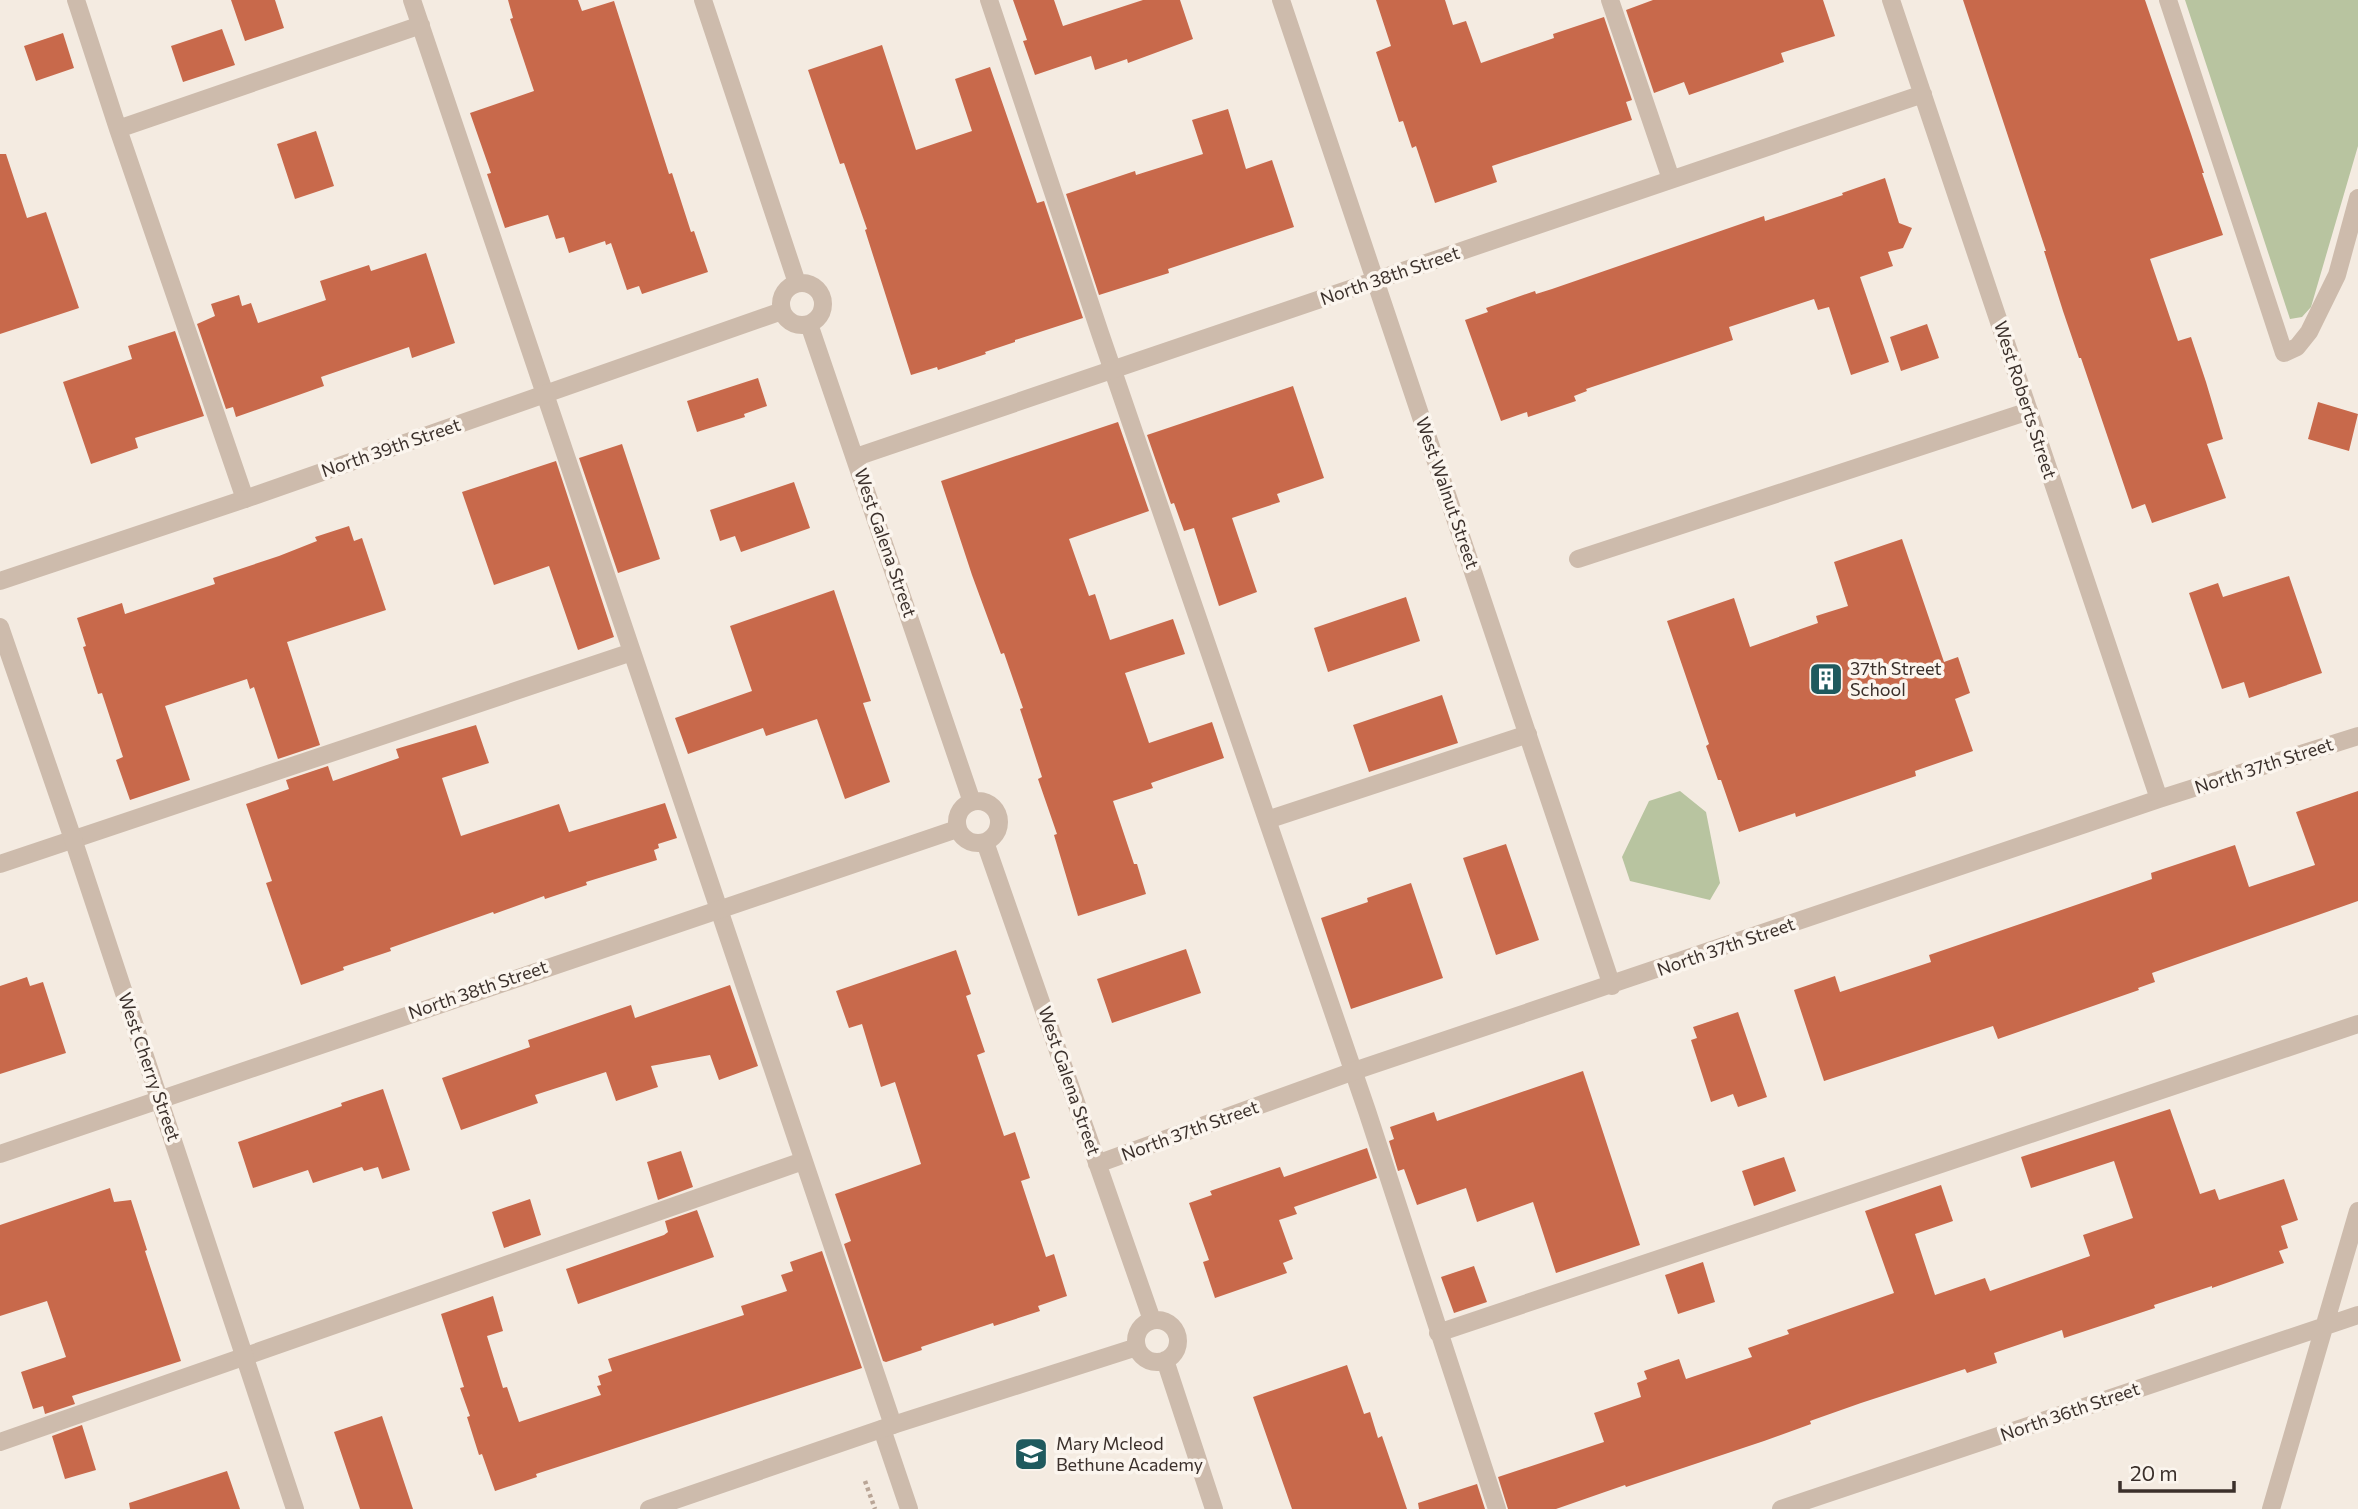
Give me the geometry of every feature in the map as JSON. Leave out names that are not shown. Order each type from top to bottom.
[{"type":"street","points":[[76,0],[245,499]]},
{"type":"street","points":[[412,0],[803,1161],[888,1427],[909,1509]]},
{"type":"street","points":[[703,0],[797,284]]},
{"type":"street","points":[[989,0],[1112,368],[1354,1071],[1497,1509]]},
{"type":"street","name":"West Walnut Street","points":[[1281,0],[1612,986]]},
{"type":"street","points":[[1610,0],[1671,179]]},
{"type":"street","name":"West Roberts Street","points":[[1891,0],[2159,799]]},
{"type":"street","points":[[2168,0],[2284,353],[2297,347],[2308,332],[2337,275],[2358,198]]},
{"type":"street","points":[[118,129],[421,25]]},
{"type":"street","name":"North 38th Street","points":[[856,457],[1923,94]]},
{"type":"street","points":[[807,283],[822,296],[823,308],[820,315],[809,324],[791,322],[782,311],[781,298],[797,284],[807,283]]},
{"type":"street","name":"North 39th Street","points":[[0,581],[245,499],[782,311]]},
{"type":"street","name":"West Galena Street","points":[[809,324],[972,802]]},
{"type":"street","points":[[1578,559],[2029,411]]},
{"type":"street","name":"West Cherry Street","points":[[0,627],[295,1509]]},
{"type":"street","points":[[0,864],[632,652]]},
{"type":"street","points":[[1267,820],[1528,734]]},
{"type":"street","name":"North 37th Street","points":[[1097,1164],[1354,1071],[2159,799],[2358,736]]},
{"type":"street","points":[[982,801],[989,804],[998,814],[996,833],[985,842],[973,843],[966,840],[957,829],[960,810],[972,802],[982,801]]},
{"type":"street","name":"North 38th Street","points":[[0,1154],[957,829]]},
{"type":"street","name":"West Galena Street","points":[[985,842],[1152,1320]]},
{"type":"street","points":[[1438,1333],[2358,1024]]},
{"type":"street","points":[[0,1442],[803,1161]]},
{"type":"street","points":[[2272,1509],[2358,1211]]},
{"type":"street","name":"North 36th Street","points":[[1781,1509],[2358,1315]]},
{"type":"street","points":[[1152,1320],[1168,1322],[1177,1332],[1176,1351],[1165,1360],[1153,1361],[1146,1358],[1137,1348],[1139,1329],[1152,1320]]},
{"type":"street","points":[[649,1509],[888,1427],[1137,1348]]},
{"type":"street","points":[[1165,1360],[1214,1509]]},
{"type":"path","points":[[865,1481],[875,1509]]},
{"type":"green space","points":[[2185,0],[2358,0],[2358,146],[2311,307],[2302,317],[2290,319]]},
{"type":"green space","points":[[1680,791],[1706,812],[1720,883],[1710,900],[1630,881],[1622,857],[1649,801]]},
{"type":"building","points":[[231,0],[275,0],[284,28],[245,41]]},
{"type":"building","points":[[508,0],[578,0],[582,11],[614,1],[669,174],[672,173],[691,232],[694,231],[708,272],[642,294],[639,286],[627,290],[611,243],[606,245],[605,241],[569,253],[564,237],[556,239],[548,215],[505,228],[487,174],[491,173],[470,113],[534,91],[510,19],[513,18]]},
{"type":"building","points":[[1013,0],[1054,0],[1063,26],[1143,0],[1180,0],[1193,39],[1128,63],[1127,59],[1095,70],[1091,56],[1035,75],[1023,41],[1027,40]]},
{"type":"building","points":[[1376,0],[1445,0],[1453,25],[1466,21],[1481,63],[1554,38],[1553,34],[1604,17],[1632,100],[1626,102],[1632,120],[1492,166],[1497,182],[1435,203],[1416,146],[1412,148],[1403,121],[1399,122],[1376,52],[1391,46]]},
{"type":"building","points":[[1653,0],[1823,0],[1835,36],[1781,53],[1784,62],[1689,95],[1684,82],[1654,93],[1626,10]]},
{"type":"building","points":[[1963,0],[2145,0],[2223,235],[2150,259],[2178,341],[2191,337],[2206,382],[2223,439],[2207,444],[2226,498],[2152,523],[2145,504],[2132,509],[2063,311],[2046,251]]},
{"type":"building","points":[[222,29],[235,65],[183,82],[171,46]]},
{"type":"building","points":[[63,33],[74,68],[36,81],[24,46]]},
{"type":"building","points":[[882,45],[916,150],[972,131],[955,79],[990,67],[1037,203],[1044,201],[1083,318],[1015,340],[985,352],[986,354],[938,370],[937,367],[911,375],[865,230],[867,229],[844,163],[840,164],[808,70]]},
{"type":"building","points":[[1228,109],[1246,169],[1272,160],[1294,227],[1168,269],[1169,273],[1099,295],[1066,194],[1135,171],[1136,175],[1203,154],[1192,120]]},
{"type":"building","points":[[316,131],[334,186],[295,199],[277,144]]},
{"type":"building","points":[[0,154],[6,154],[27,218],[46,212],[79,308],[0,334]]},
{"type":"building","points":[[1885,178],[1899,223],[1912,228],[1903,248],[1888,252],[1893,266],[1860,277],[1889,362],[1851,375],[1829,307],[1818,310],[1814,299],[1729,327],[1733,340],[1586,389],[1587,391],[1574,396],[1576,401],[1528,417],[1527,412],[1501,421],[1465,320],[1488,312],[1486,308],[1535,291],[1536,294],[1552,289],[1764,216],[1765,221]]},
{"type":"building","points":[[426,253],[455,343],[412,358],[409,347],[321,377],[324,386],[236,417],[233,407],[226,409],[197,324],[215,316],[211,304],[239,295],[242,306],[251,303],[258,323],[326,300],[320,281],[369,265],[371,271]]},
{"type":"building","points":[[1927,324],[1939,358],[1901,371],[1890,337]]},
{"type":"building","points":[[175,331],[204,416],[135,438],[138,448],[91,464],[63,382],[132,359],[128,346]]},
{"type":"building","points":[[758,378],[767,406],[744,414],[745,417],[697,432],[687,401]]},
{"type":"building","points":[[1293,386],[1324,478],[1277,494],[1280,502],[1232,518],[1257,592],[1219,606],[1194,528],[1184,531],[1174,503],[1171,504],[1147,435]]},
{"type":"building","points":[[2318,402],[2358,414],[2349,451],[2308,439]]},
{"type":"building","points":[[1118,422],[1149,511],[1069,539],[1089,596],[1095,594],[1110,640],[1173,619],[1185,654],[1125,673],[1149,743],[1212,722],[1224,758],[1151,783],[1153,788],[1113,801],[1146,894],[1078,916],[1054,835],[1057,834],[1038,779],[1042,777],[1020,709],[1023,708],[972,575],[941,481]]},
{"type":"building","points":[[622,444],[660,559],[618,573],[579,458]]},
{"type":"building","points":[[556,461],[614,637],[578,650],[549,566],[494,585],[462,492]]},
{"type":"building","points":[[794,482],[810,528],[741,552],[735,536],[720,541],[710,510]]},
{"type":"building","points":[[349,526],[354,541],[362,538],[386,610],[287,642],[320,745],[278,759],[254,687],[250,689],[247,679],[165,706],[190,780],[130,800],[116,760],[123,757],[102,693],[98,694],[77,618],[122,603],[125,614],[215,584],[213,578],[279,556],[317,541],[315,537]]},
{"type":"building","name":"37th Street School","points":[[1902,539],[1944,662],[1958,657],[1970,693],[1955,699],[1973,751],[1915,771],[1916,776],[1796,817],[1795,813],[1739,832],[1706,746],[1709,744],[1667,621],[1734,598],[1750,647],[1818,623],[1816,616],[1848,606],[1834,562]]},
{"type":"building","points":[[2289,576],[2322,673],[2249,698],[2244,682],[2222,689],[2189,593],[2218,583],[2223,597]]},
{"type":"building","points":[[834,590],[871,701],[863,703],[890,782],[845,799],[817,719],[766,736],[763,728],[688,754],[675,718],[752,691],[730,626]]},
{"type":"building","points":[[1406,597],[1420,641],[1328,672],[1314,628]]},
{"type":"building","points":[[1442,695],[1458,743],[1369,772],[1353,725]]},
{"type":"building","points":[[476,725],[489,763],[442,778],[461,836],[559,804],[569,832],[665,803],[677,838],[658,844],[659,848],[654,850],[657,860],[390,948],[391,951],[301,985],[266,883],[272,881],[246,804],[289,789],[286,780],[328,766],[333,781],[399,758],[396,749]]},
{"type":"building","points":[[2358,791],[2358,901],[2152,973],[2155,982],[2138,988],[2139,990],[1998,1039],[1993,1026],[1824,1081],[1794,990],[1835,976],[1840,992],[1931,962],[1929,955],[2152,879],[2151,873],[2235,845],[2249,887],[2315,865],[2296,812]]},
{"type":"building","points":[[1506,844],[1539,940],[1496,955],[1463,858]]},
{"type":"building","points":[[1411,883],[1443,978],[1351,1009],[1321,918],[1368,902],[1367,898]]},
{"type":"building","points":[[1186,949],[1201,993],[1112,1023],[1097,979]]},
{"type":"building","points":[[956,950],[971,994],[966,996],[985,1052],[977,1055],[1004,1136],[1015,1132],[1030,1178],[1021,1181],[1046,1257],[1054,1254],[1067,1296],[1038,1306],[1040,1311],[994,1326],[993,1323],[921,1347],[922,1350],[886,1362],[883,1361],[844,1244],[851,1241],[835,1194],[921,1164],[895,1082],[881,1087],[862,1024],[849,1028],[836,991]]},
{"type":"building","points":[[27,977],[30,986],[43,982],[66,1053],[0,1074],[0,986]]},
{"type":"building","points":[[730,985],[758,1066],[719,1080],[710,1055],[651,1066],[658,1087],[616,1101],[606,1072],[535,1095],[538,1103],[461,1130],[442,1078],[530,1047],[528,1040],[631,1005],[635,1018]]},
{"type":"building","points":[[1738,1012],[1767,1097],[1738,1107],[1733,1094],[1711,1102],[1691,1040],[1697,1038],[1693,1027]]},
{"type":"building","points":[[1583,1071],[1640,1245],[1556,1273],[1533,1202],[1477,1222],[1466,1188],[1417,1205],[1404,1169],[1398,1171],[1389,1141],[1394,1139],[1390,1127],[1434,1112],[1437,1121]]},
{"type":"building","points":[[383,1089],[410,1170],[382,1179],[378,1167],[364,1171],[362,1167],[313,1183],[308,1170],[253,1188],[238,1142]]},
{"type":"building","points":[[2170,1109],[2200,1194],[2215,1189],[2219,1200],[2284,1179],[2298,1220],[2281,1226],[2288,1248],[2279,1251],[2284,1263],[2154,1305],[2155,1308],[2064,1338],[2062,1330],[1994,1353],[1997,1363],[1967,1373],[1965,1369],[1861,1403],[1764,1441],[1626,1487],[1625,1485],[1556,1509],[1508,1509],[1498,1477],[1604,1442],[1594,1413],[1641,1397],[1637,1383],[1647,1379],[1644,1371],[1679,1359],[1686,1379],[1752,1357],[1748,1348],[1789,1334],[1787,1330],[1894,1293],[1865,1211],[1941,1185],[1953,1221],[1915,1234],[1935,1295],[1985,1278],[1990,1291],[2090,1256],[2083,1235],[2133,1218],[2114,1161],[2031,1188],[2021,1157]]},
{"type":"building","points":[[1367,1148],[1377,1178],[1294,1207],[1297,1214],[1279,1220],[1293,1259],[1283,1263],[1287,1273],[1215,1298],[1203,1262],[1209,1260],[1189,1203],[1212,1195],[1210,1191],[1280,1167],[1284,1177]]},
{"type":"building","points":[[681,1151],[693,1187],[658,1200],[647,1162]]},
{"type":"building","points":[[1784,1157],[1796,1191],[1754,1206],[1742,1171]]},
{"type":"building","points":[[110,1188],[114,1202],[131,1200],[181,1361],[72,1396],[75,1404],[45,1414],[43,1406],[33,1409],[21,1372],[66,1357],[47,1301],[0,1316],[0,1225]]},
{"type":"building","points":[[530,1199],[541,1235],[504,1248],[492,1212]]},
{"type":"building","points":[[697,1210],[714,1257],[578,1304],[566,1269],[664,1235],[668,1232],[665,1221]]},
{"type":"building","points":[[822,1251],[862,1368],[536,1474],[537,1477],[495,1491],[482,1454],[479,1455],[467,1417],[470,1416],[460,1388],[464,1387],[441,1314],[493,1296],[503,1331],[487,1336],[503,1388],[507,1387],[519,1422],[601,1395],[597,1386],[601,1385],[598,1376],[612,1371],[608,1359],[744,1315],[741,1306],[787,1291],[781,1275],[793,1271],[790,1262]]},
{"type":"building","points":[[1703,1262],[1715,1302],[1678,1314],[1665,1275]]},
{"type":"building","points":[[1474,1266],[1487,1302],[1454,1313],[1441,1277]]},
{"type":"building","points":[[1347,1365],[1364,1414],[1370,1412],[1378,1438],[1382,1436],[1407,1509],[1292,1509],[1253,1397]]},
{"type":"building","points":[[382,1416],[413,1509],[360,1509],[334,1432]]},
{"type":"building","points":[[82,1425],[96,1470],[65,1479],[52,1436]]},
{"type":"building","points":[[227,1471],[240,1509],[130,1509],[129,1503]]},
{"type":"building","points":[[1477,1484],[1485,1509],[1419,1509],[1418,1503]]},
{"type":"place","name":"37th Street School","points":[[1826,679]]},
{"type":"place","name":"Mary Mcleod Bethune Academy","points":[[1031,1454]]}]
